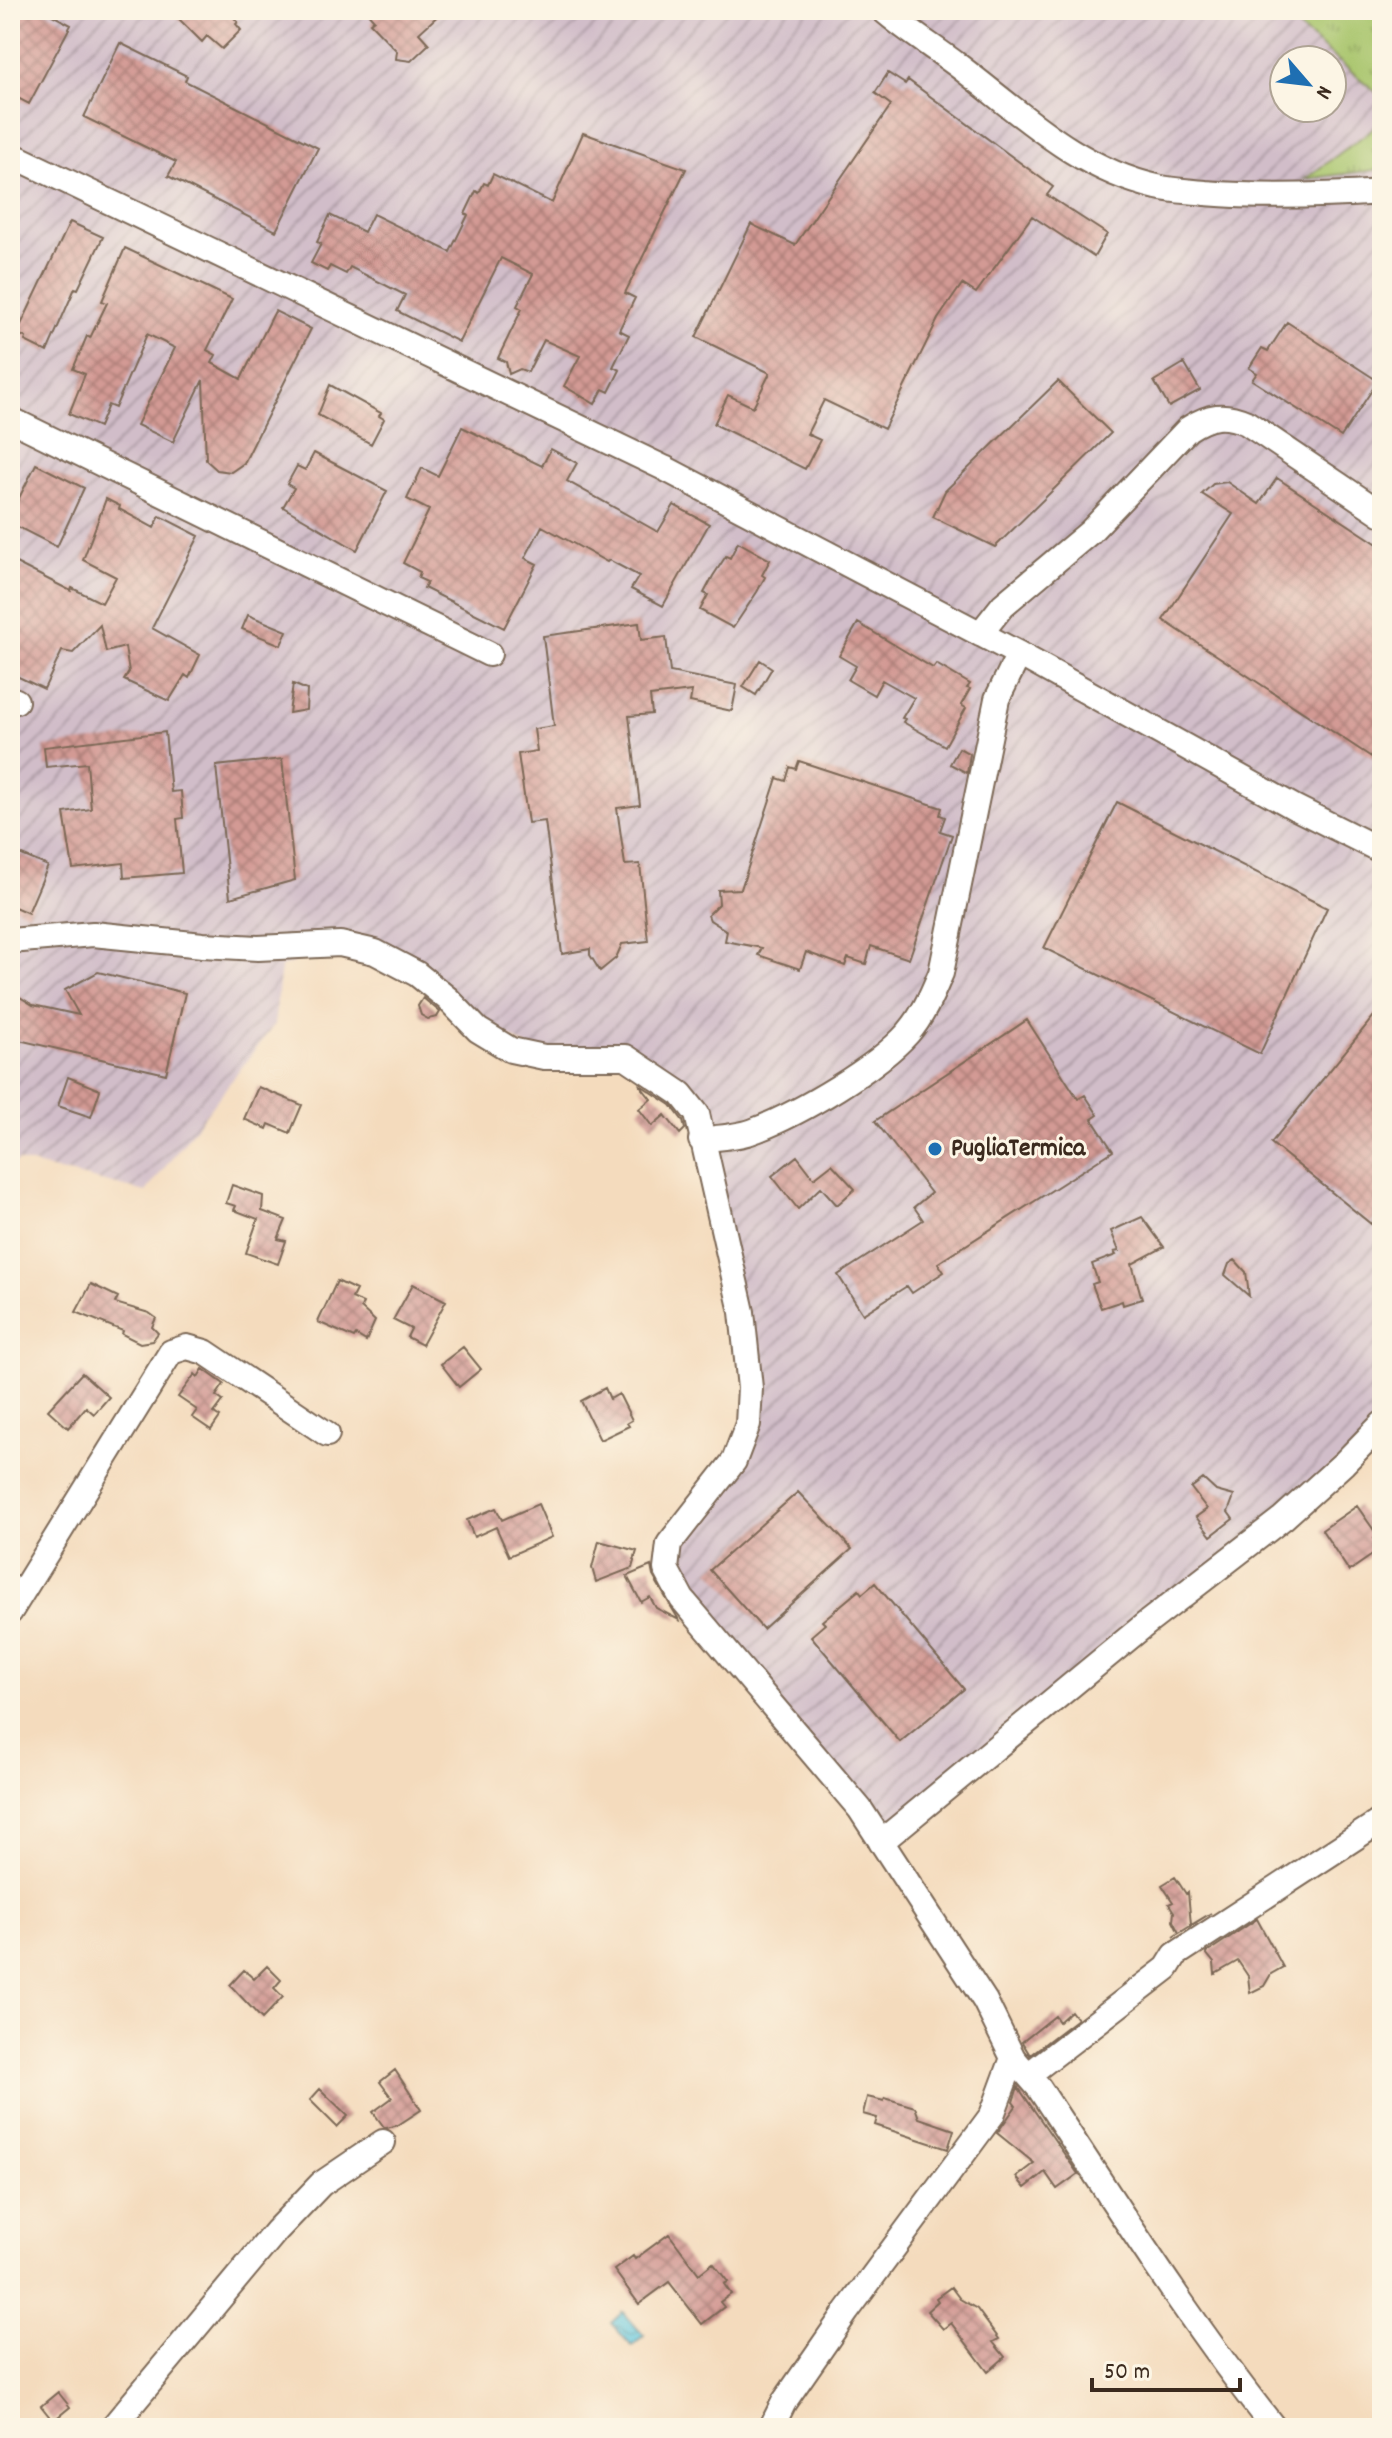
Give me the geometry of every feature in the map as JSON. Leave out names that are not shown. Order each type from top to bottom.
[{"type":"street","points":[[883,10],[1056,143],[1089,163],[1117,174],[1157,188],[1235,196],[1314,197],[1382,192]]},
{"type":"street","points":[[10,154],[664,468],[1019,654],[1294,807],[1382,851]]},
{"type":"street","points":[[980,634],[1003,605],[1090,532],[1188,429],[1216,415],[1247,423],[1382,514]]},
{"type":"street","points":[[10,419],[489,654]]},
{"type":"street","points":[[701,1140],[755,1131],[814,1100],[879,1060],[909,1032],[929,1001],[941,973],[997,699],[1019,654]]},
{"type":"street","points":[[10,941],[93,934],[244,947],[340,944],[375,952],[417,974],[448,999],[478,1030],[511,1050],[544,1057],[626,1057],[662,1079],[685,1098],[697,1114],[742,1312],[750,1388],[748,1424],[734,1461],[669,1544],[666,1569],[682,1599],[860,1809],[985,2001],[1020,2067],[1039,2088],[1187,2312],[1274,2428]]},
{"type":"street","points":[[10,1612],[171,1352],[187,1347],[205,1352],[327,1434]]},
{"type":"street","points":[[881,1842],[1147,1623],[1283,1518],[1382,1424]]},
{"type":"street","points":[[771,2428],[784,2402],[847,2311],[992,2115],[1020,2067],[1167,1968],[1175,1955],[1382,1820]]},
{"type":"street","points":[[112,2428],[200,2320],[312,2193],[383,2142]]},
{"type":"shaded area","points":[[10,10],[1382,10],[1382,1424],[881,1842],[666,1569],[734,1461],[750,1388],[697,1114],[626,1057],[544,1057],[448,999],[340,944],[281,967],[274,1025],[146,1192],[18,1161],[10,1167]]},
{"type":"green space","points":[[1308,10],[1382,10],[1382,97],[1348,69],[1348,44],[1319,44],[1297,26]]},
{"type":"green space","points":[[1382,122],[1382,169],[1305,179]]},
{"type":"water","points":[[623,2312],[644,2336],[632,2346],[611,2323]]},
{"type":"building","points":[[10,10],[43,10],[71,25],[29,104],[10,94]]},
{"type":"building","points":[[170,10],[227,10],[241,30],[222,49],[207,36],[202,42]]},
{"type":"building","points":[[365,10],[444,10],[419,33],[429,44],[411,61],[396,59],[397,51],[370,23],[374,20]]},
{"type":"building","points":[[120,43],[187,76],[185,81],[318,148],[276,231],[168,176],[176,162],[84,117]]},
{"type":"building","points":[[888,73],[905,84],[908,80],[1053,187],[1047,195],[1107,234],[1094,257],[1032,216],[976,293],[962,284],[938,319],[884,429],[824,400],[807,434],[820,440],[805,469],[714,424],[728,395],[753,407],[770,373],[696,337],[751,224],[795,245],[891,105],[875,93]]},
{"type":"building","points":[[583,133],[686,169],[625,293],[635,298],[619,330],[629,335],[613,367],[620,370],[609,392],[603,389],[595,404],[564,386],[580,356],[544,340],[528,372],[520,369],[509,374],[506,362],[498,358],[522,309],[517,306],[533,274],[501,258],[459,342],[397,311],[405,295],[350,267],[346,274],[330,266],[327,271],[311,263],[330,215],[364,232],[373,214],[450,252],[476,191],[479,193],[484,183],[488,185],[493,174],[552,203]]},
{"type":"building","points":[[70,222],[103,237],[78,289],[75,288],[47,352],[25,341],[26,338],[17,333]]},
{"type":"building","points":[[125,248],[232,299],[207,350],[216,355],[212,363],[241,379],[275,311],[311,329],[244,463],[231,472],[217,470],[206,460],[203,380],[173,442],[137,425],[175,348],[147,334],[115,408],[108,405],[99,427],[69,414],[85,374],[73,369],[87,336],[90,338],[107,303],[102,301]]},
{"type":"building","points":[[1287,322],[1378,381],[1341,437],[1252,380],[1257,373],[1249,368],[1262,348],[1268,351]]},
{"type":"building","points":[[1184,363],[1200,390],[1169,407],[1154,381]]},
{"type":"building","points":[[1058,381],[1111,433],[995,547],[933,517],[945,491]]},
{"type":"building","points":[[330,385],[381,413],[379,416],[384,419],[371,444],[318,415]]},
{"type":"building","points":[[462,427],[542,466],[551,449],[577,463],[567,481],[658,532],[674,505],[709,524],[663,606],[631,589],[639,576],[542,526],[525,558],[537,564],[504,628],[424,588],[427,582],[418,578],[420,572],[403,563],[429,510],[407,499],[422,468],[438,476]]},
{"type":"building","points":[[314,453],[387,491],[357,550],[283,507],[294,488],[287,484],[297,466],[305,470]]},
{"type":"building","points":[[36,464],[84,488],[57,547],[10,523],[10,516]]},
{"type":"building","points":[[1277,478],[1382,547],[1382,764],[1163,620],[1233,514],[1202,494],[1213,484],[1227,482],[1259,504]]},
{"type":"building","points":[[106,499],[154,528],[160,516],[199,536],[152,628],[200,655],[189,678],[185,675],[169,701],[124,680],[129,672],[125,647],[106,652],[100,625],[73,653],[62,651],[44,689],[10,673],[10,560],[102,603],[116,577],[83,560]]},
{"type":"building","points":[[738,542],[770,560],[757,592],[733,628],[700,610],[713,576],[726,556],[730,558]]},
{"type":"building","points":[[248,615],[287,631],[281,645],[242,629]]},
{"type":"building","points":[[639,623],[641,640],[666,637],[670,672],[737,685],[732,711],[690,702],[692,691],[650,696],[652,714],[629,716],[640,805],[617,808],[625,865],[640,864],[648,941],[622,944],[616,958],[600,971],[590,955],[590,949],[562,954],[545,821],[528,823],[518,754],[537,751],[534,729],[554,726],[543,636]]},
{"type":"building","points":[[858,623],[933,668],[936,664],[970,684],[961,705],[966,708],[945,746],[903,722],[905,719],[902,718],[914,698],[882,680],[874,695],[848,680],[856,666],[839,656]]},
{"type":"building","points":[[760,660],[772,668],[756,695],[743,687]]},
{"type":"building","points":[[293,684],[307,690],[306,710],[289,713]]},
{"type":"building","points":[[165,732],[171,792],[181,791],[183,818],[177,819],[182,873],[124,878],[123,863],[73,869],[64,813],[91,809],[87,763],[46,767],[44,747]]},
{"type":"building","points":[[959,748],[970,754],[967,773],[950,764]]},
{"type":"building","points":[[282,759],[295,880],[230,898],[216,766]]},
{"type":"building","points":[[799,761],[942,808],[940,815],[945,817],[940,831],[952,835],[909,959],[871,946],[866,964],[848,958],[845,966],[806,952],[800,969],[758,955],[762,948],[725,941],[727,931],[710,920],[708,915],[719,904],[718,890],[741,889],[777,778],[786,781],[790,767],[796,769]]},
{"type":"building","points":[[1117,802],[1327,908],[1260,1054],[1044,948]]},
{"type":"building","points":[[10,850],[48,866],[28,913],[10,905]]},
{"type":"building","points":[[98,972],[185,993],[166,1074],[10,1038],[10,991],[33,1005],[79,1015],[65,990]]},
{"type":"building","points":[[423,998],[440,1012],[437,1017],[428,1019],[421,1015],[418,1006]]},
{"type":"building","points":[[1382,1006],[1382,1211],[1371,1224],[1271,1143]]},
{"type":"building","points":[[1027,1020],[1078,1099],[1085,1095],[1098,1115],[1092,1119],[1113,1151],[938,1263],[944,1272],[912,1293],[907,1286],[863,1314],[838,1275],[923,1220],[914,1207],[931,1193],[875,1121]]},
{"type":"building","points":[[68,1077],[100,1090],[91,1117],[58,1106]]},
{"type":"building","points":[[639,1084],[671,1105],[683,1121],[685,1129],[680,1134],[665,1115],[652,1126],[639,1109],[651,1099]]},
{"type":"building","points":[[258,1087],[302,1105],[290,1133],[269,1124],[267,1129],[244,1119]]},
{"type":"building","points":[[797,1156],[814,1178],[832,1164],[855,1189],[837,1205],[821,1187],[798,1209],[772,1176]]},
{"type":"building","points":[[232,1185],[263,1196],[262,1211],[286,1220],[278,1239],[286,1241],[278,1264],[246,1253],[258,1219],[234,1210],[236,1206],[226,1203]]},
{"type":"building","points":[[1142,1217],[1164,1247],[1132,1264],[1142,1299],[1101,1308],[1092,1284],[1098,1282],[1092,1264],[1119,1251],[1111,1231]]},
{"type":"building","points":[[1235,1260],[1246,1272],[1249,1296],[1225,1275],[1229,1264]]},
{"type":"building","points":[[337,1281],[356,1290],[352,1298],[363,1303],[361,1308],[375,1321],[366,1341],[318,1322]]},
{"type":"building","points":[[91,1284],[118,1297],[115,1303],[156,1318],[152,1327],[158,1333],[152,1341],[140,1343],[122,1334],[123,1331],[76,1312]]},
{"type":"building","points":[[413,1284],[446,1301],[422,1345],[407,1337],[411,1329],[393,1320]]},
{"type":"building","points":[[463,1347],[481,1369],[459,1387],[441,1364]]},
{"type":"building","points":[[203,1369],[224,1384],[216,1396],[223,1401],[214,1413],[220,1417],[211,1430],[192,1417],[197,1410],[178,1397],[195,1374],[198,1377]]},
{"type":"building","points":[[82,1373],[109,1397],[94,1414],[86,1407],[68,1428],[48,1410]]},
{"type":"building","points":[[605,1388],[610,1399],[619,1394],[632,1420],[627,1423],[629,1426],[600,1440],[581,1401]]},
{"type":"building","points":[[1203,1479],[1216,1491],[1234,1496],[1228,1512],[1233,1519],[1211,1536],[1196,1517],[1207,1509],[1191,1488]]},
{"type":"building","points":[[798,1492],[852,1549],[763,1629],[710,1570]]},
{"type":"building","points":[[538,1504],[552,1537],[509,1556],[496,1527],[474,1537],[467,1520],[496,1508],[502,1520]]},
{"type":"building","points":[[1357,1506],[1378,1536],[1374,1539],[1381,1549],[1349,1571],[1322,1530]]},
{"type":"building","points":[[599,1541],[637,1551],[632,1568],[596,1582],[592,1568]]},
{"type":"building","points":[[651,1566],[653,1576],[679,1620],[656,1608],[650,1597],[641,1602],[627,1576]]},
{"type":"building","points":[[875,1583],[964,1689],[900,1742],[811,1636],[825,1624],[822,1621],[859,1590],[862,1594]]},
{"type":"building","points":[[1175,1877],[1186,1894],[1188,1892],[1191,1925],[1211,1913],[1173,1937],[1179,1933],[1169,1904],[1173,1902],[1162,1885]]},
{"type":"building","points":[[1257,1919],[1283,1967],[1271,1974],[1264,1986],[1250,1993],[1248,1976],[1238,1961],[1215,1974],[1214,1963],[1206,1953]]},
{"type":"building","points":[[267,1966],[281,1980],[274,1988],[283,1997],[262,2019],[230,1985],[244,1970],[254,1979]]},
{"type":"building","points":[[1071,2011],[1077,2019],[1030,2055],[1022,2042],[1055,2016],[1059,2022]]},
{"type":"building","points":[[395,2070],[421,2110],[398,2125],[387,2128],[373,2112],[392,2098],[380,2082]]},
{"type":"building","points":[[1018,2087],[1078,2174],[1057,2189],[1045,2172],[1025,2188],[1016,2177],[1034,2163],[997,2133],[1016,2106],[1013,2102]]},
{"type":"building","points":[[320,2089],[348,2116],[337,2127],[310,2100]]},
{"type":"building","points":[[867,2097],[884,2101],[885,2098],[915,2107],[919,2118],[954,2130],[948,2149],[875,2125],[877,2118],[863,2114]]},
{"type":"building","points":[[669,2234],[699,2274],[713,2263],[728,2282],[724,2284],[731,2294],[720,2302],[724,2307],[702,2324],[669,2282],[639,2304],[614,2270]]},
{"type":"building","points":[[951,2287],[960,2299],[977,2309],[999,2339],[993,2342],[1005,2357],[988,2372],[951,2323],[943,2329],[927,2311],[938,2301],[936,2298]]},
{"type":"building","points":[[58,2392],[70,2407],[53,2421],[41,2406]]},
{"type":"place","name":"PugliaTermica","points":[[935,1149]]}]
